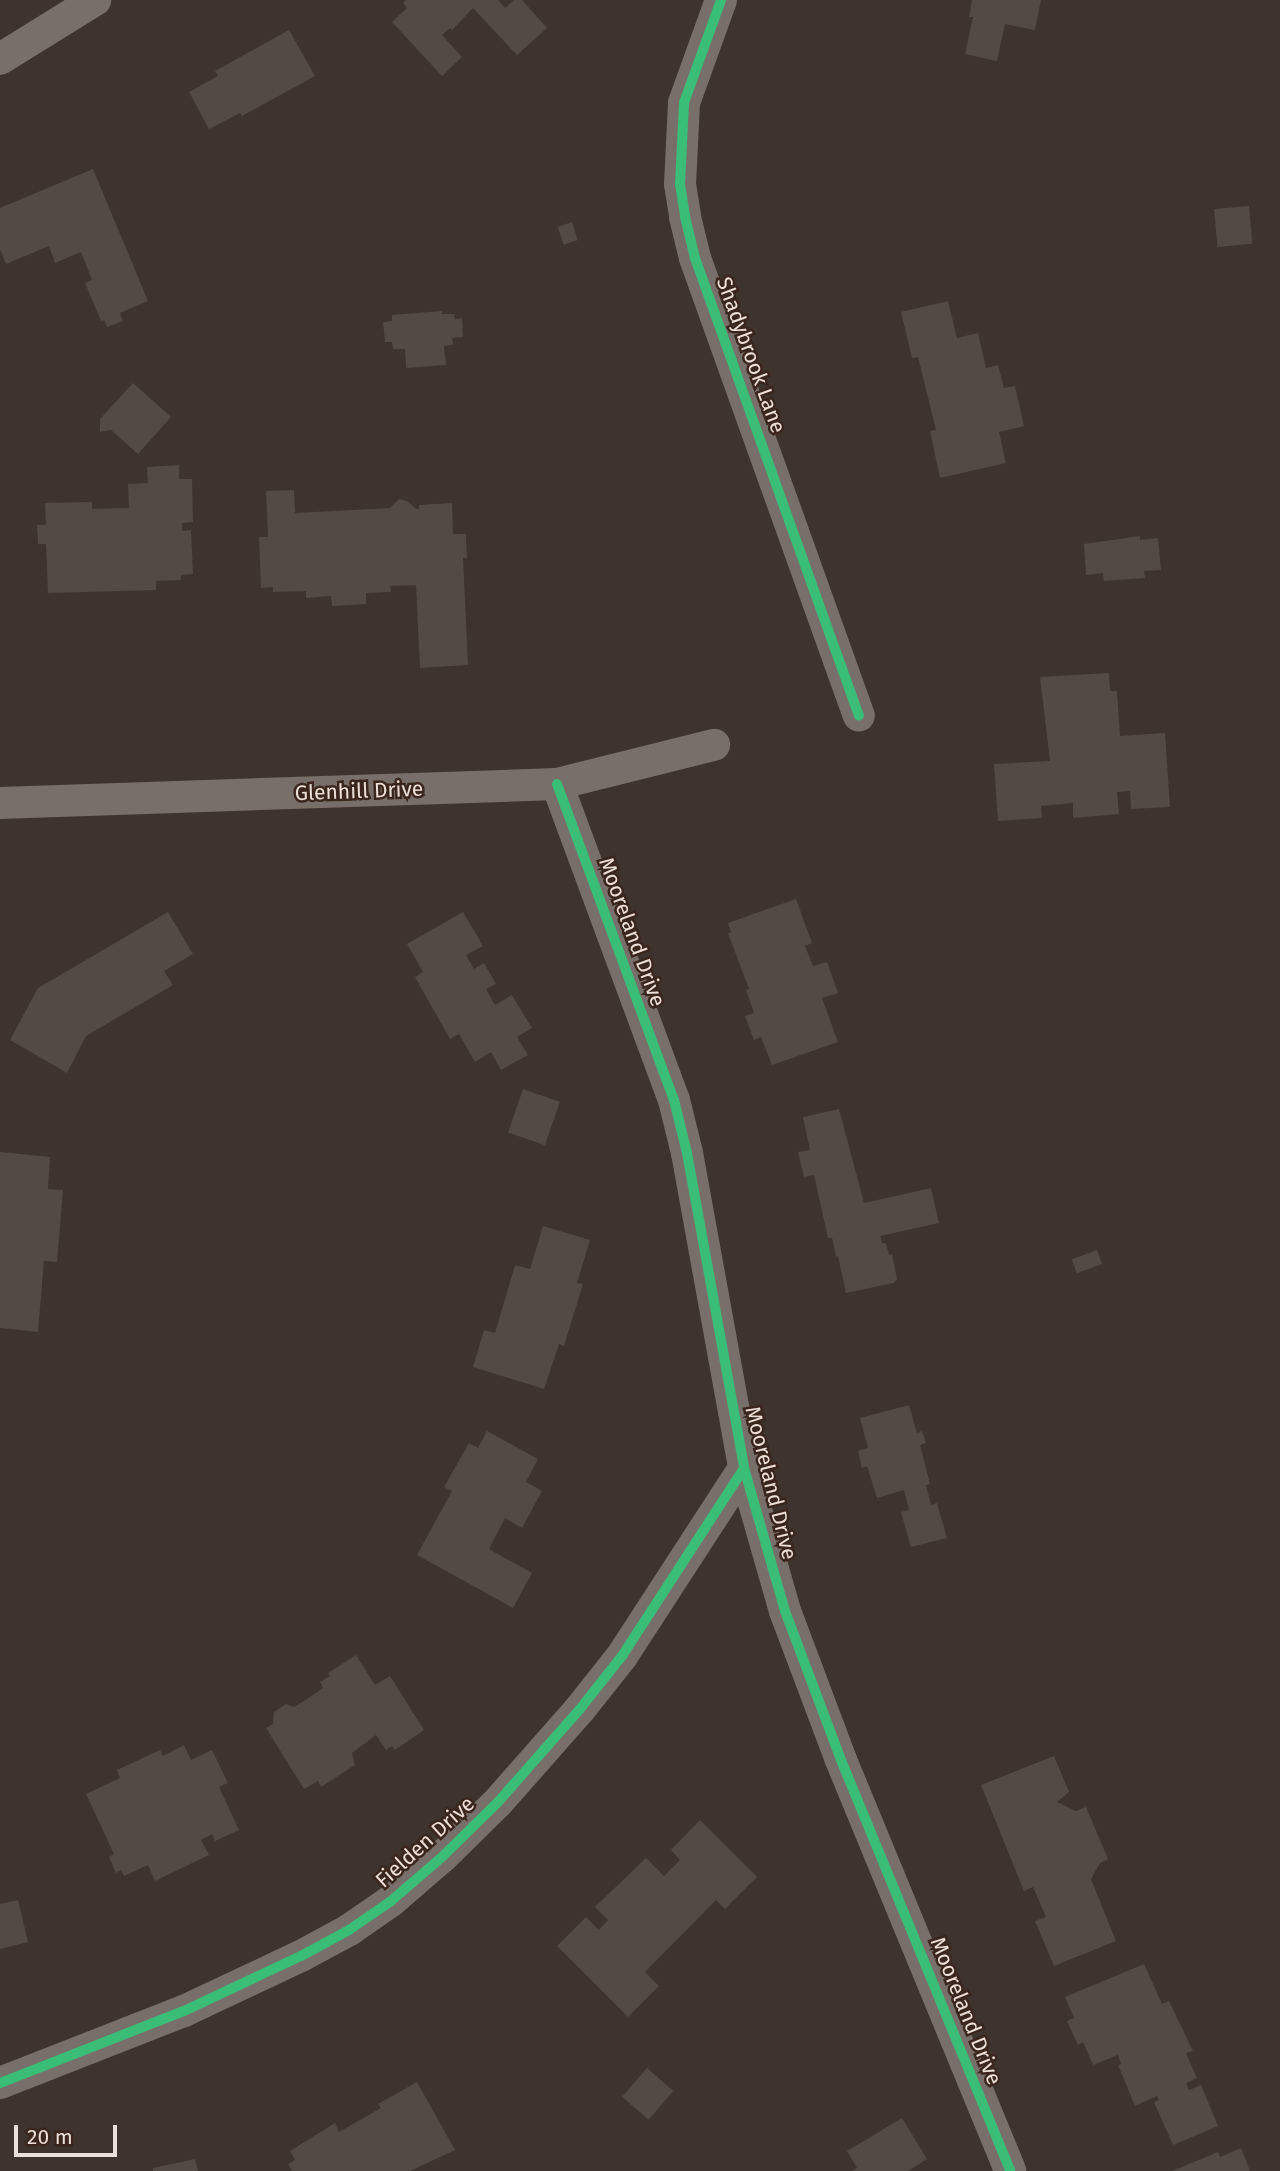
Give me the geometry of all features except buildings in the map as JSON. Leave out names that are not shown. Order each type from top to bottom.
[{"type":"street","points":[[0,59],[95,0]]},
{"type":"street","name":"Shadybrook Lane","points":[[721,0],[684,103],[680,184],[685,217],[695,258],[859,716]]},
{"type":"street","name":"Glenhill Drive","points":[[0,803],[557,784],[714,745]]},
{"type":"street","name":"Mooreland Drive","points":[[557,784],[674,1100],[687,1153],[744,1468],[762,1542],[799,1648],[1010,2171]]},
{"type":"street","name":"Fielden Drive","points":[[0,2083],[208,2000],[349,1930],[391,1900],[442,1857],[498,1802],[588,1699],[622,1656],[744,1468]]},
{"type":"cycle path","points":[[721,0],[684,103],[680,184],[685,217],[695,258],[859,716]]},
{"type":"cycle path","points":[[557,784],[674,1100],[687,1153],[744,1468],[785,1611],[841,1760],[1010,2171]]},
{"type":"cycle path","points":[[0,2083],[184,2011],[301,1956],[349,1930],[391,1901],[442,1857],[498,1802],[580,1709],[622,1656],[744,1468]]}]
